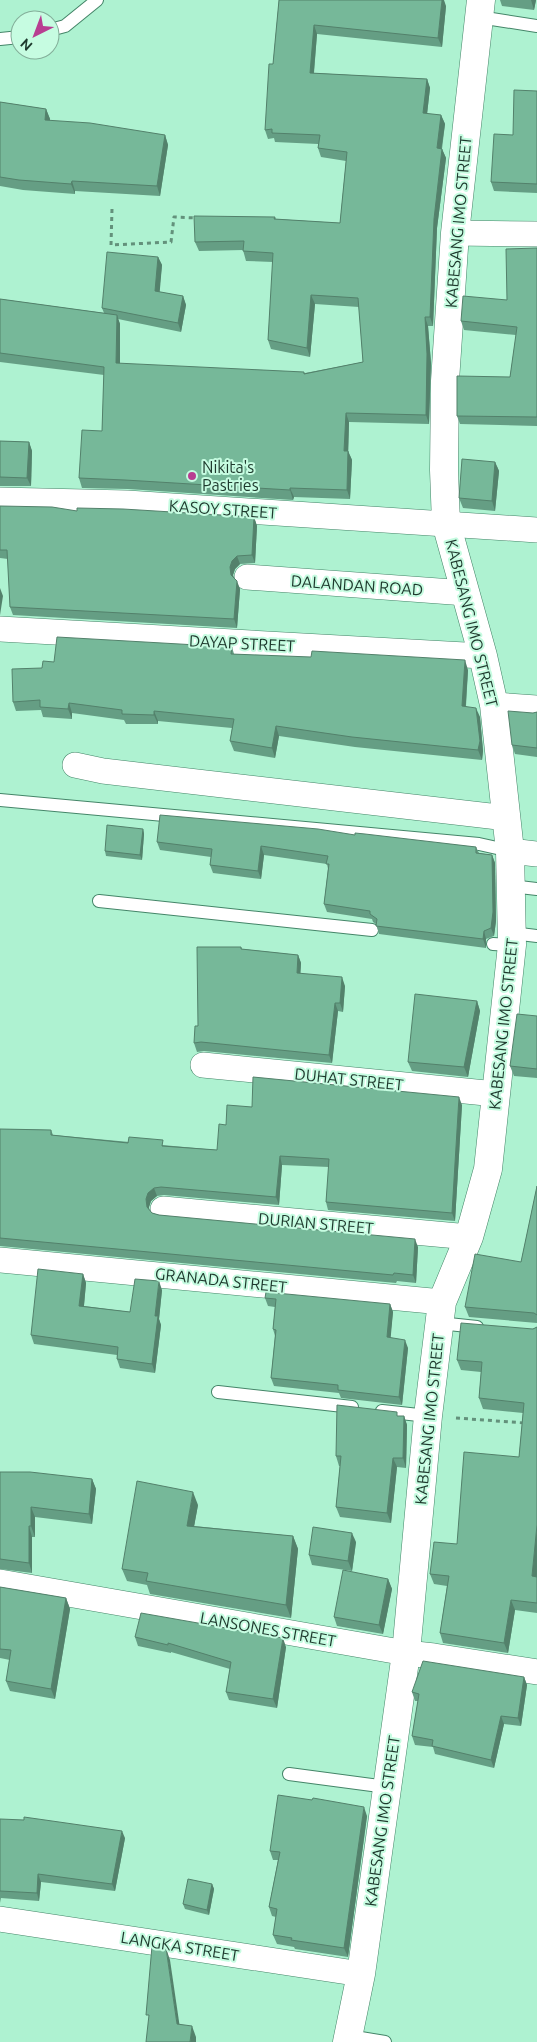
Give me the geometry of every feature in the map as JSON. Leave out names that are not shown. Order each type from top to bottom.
[{"type":"main road","name":"KABESANG IMO STREET","points":[[348,2039],[361,1974],[406,1653],[428,1416],[441,1313],[469,1237],[488,1169],[513,939],[524,887],[510,851],[494,705],[483,656],[446,523],[444,382],[455,233],[480,9]]},
{"type":"street","points":[[455,233],[537,234]]},
{"type":"street","name":"KASOY STREET","points":[[0,500],[126,503],[537,530]]},
{"type":"street","name":"DALANDAN ROAD","points":[[247,577],[466,593]]},
{"type":"street","name":"DAYAP STREET","points":[[0,629],[483,656]]},
{"type":"street","points":[[494,705],[537,708]]},
{"type":"street","points":[[75,765],[104,771],[507,818]]},
{"type":"street","points":[[510,851],[537,854]]},
{"type":"street","name":"DUHAT STREET","points":[[202,1065],[496,1094]]},
{"type":"street","name":"DURIAN STREET","points":[[163,1210],[469,1237]]},
{"type":"street","name":"GRANADA STREET","points":[[0,1260],[441,1313]]},
{"type":"street","name":"LANSONES STREET","points":[[0,1582],[406,1653],[537,1672]]},
{"type":"street","name":"LANGKA STREET","points":[[0,1919],[361,1974]]},
{"type":"lane","points":[[60,27],[65,26],[97,0]]},
{"type":"lane","points":[[480,9],[537,26]]},
{"type":"lane","points":[[0,800],[470,843],[510,851]]},
{"type":"lane","points":[[99,901],[372,930]]},
{"type":"lane","points":[[441,1313],[491,1328]]},
{"type":"lane","points":[[218,1392],[428,1416]]},
{"type":"lane","points":[[289,1774],[387,1786]]},
{"type":"lane","points":[[348,2039],[385,2042]]},
{"type":"path","points":[[112,209],[112,246],[170,242],[174,217],[203,219]]},
{"type":"path","points":[[428,1416],[527,1424]]},
{"type":"building","points":[[279,0],[442,0],[438,38],[314,25],[310,73],[427,79],[423,113],[441,115],[437,148],[442,149],[434,219],[430,317],[425,317],[427,354],[426,415],[346,413],[344,451],[348,451],[347,490],[290,488],[290,490],[79,478],[82,430],[102,431],[104,367],[0,353],[0,299],[117,315],[116,363],[304,372],[304,374],[363,362],[358,298],[311,295],[307,348],[268,340],[273,253],[243,251],[244,241],[195,242],[194,216],[275,217],[274,219],[340,223],[347,152],[318,148],[320,135],[272,133],[272,129],[265,130],[269,64],[273,64]]},
{"type":"building","points":[[514,90],[537,91],[537,184],[491,182],[494,134],[513,135]]},
{"type":"building","points":[[0,102],[46,109],[45,120],[90,123],[165,135],[157,186],[72,181],[71,184],[0,177]]},
{"type":"building","points":[[537,248],[537,417],[457,416],[457,376],[510,377],[517,327],[461,321],[463,296],[507,300],[506,249]]},
{"type":"building","points":[[107,252],[158,257],[155,291],[183,296],[178,323],[102,308]]},
{"type":"building","points":[[0,441],[29,442],[27,478],[0,477]]},
{"type":"building","points":[[462,459],[495,462],[492,501],[459,498]]},
{"type":"building","points":[[0,506],[52,507],[77,511],[77,508],[123,509],[254,517],[252,555],[237,556],[232,561],[230,567],[231,575],[237,581],[234,619],[10,607],[7,550],[0,550]]},
{"type":"building","points":[[57,637],[232,647],[231,654],[311,657],[312,651],[465,660],[462,706],[476,708],[480,741],[478,750],[352,737],[276,726],[272,748],[230,741],[234,719],[154,711],[154,715],[122,714],[122,710],[69,703],[68,709],[40,707],[40,700],[13,702],[12,669],[42,668],[43,661],[54,662]]},
{"type":"building","points":[[508,711],[537,712],[537,748],[512,745]]},
{"type":"building","points":[[160,815],[318,829],[355,835],[355,833],[476,847],[476,853],[492,855],[493,912],[491,928],[484,931],[483,939],[376,926],[377,919],[370,914],[370,911],[324,904],[329,864],[326,864],[328,856],[261,846],[258,871],[210,865],[212,849],[157,842]]},
{"type":"building","points":[[107,825],[143,829],[140,855],[105,851]]},
{"type":"building","points":[[197,947],[241,947],[241,949],[298,955],[297,973],[342,977],[340,1003],[335,1003],[329,1055],[201,1042],[194,1043],[195,1026],[198,1026]]},
{"type":"building","points":[[415,994],[477,1001],[464,1067],[408,1062]]},
{"type":"building","points":[[517,1014],[537,1016],[537,1069],[510,1066]]},
{"type":"building","points":[[253,1077],[459,1097],[452,1213],[326,1202],[329,1159],[280,1156],[276,1197],[161,1187],[154,1188],[148,1193],[146,1199],[147,1207],[152,1213],[159,1215],[415,1239],[413,1275],[394,1273],[393,1275],[0,1238],[0,1129],[51,1130],[51,1135],[128,1143],[129,1137],[163,1140],[162,1146],[217,1150],[219,1124],[226,1125],[227,1105],[252,1107]]},
{"type":"building","points":[[537,1186],[537,1315],[534,1313],[465,1307],[475,1254],[521,1262]]},
{"type":"building","points":[[38,1269],[83,1274],[79,1306],[130,1312],[135,1279],[159,1281],[155,1316],[158,1316],[152,1364],[117,1359],[118,1347],[31,1335]]},
{"type":"building","points":[[266,1292],[390,1304],[387,1337],[405,1340],[399,1397],[338,1390],[338,1385],[271,1378],[276,1330],[273,1329],[276,1299],[265,1298]]},
{"type":"building","points":[[461,1323],[533,1329],[537,1327],[537,1525],[532,1576],[537,1577],[537,1603],[511,1600],[504,1643],[440,1633],[449,1576],[430,1574],[434,1542],[457,1544],[464,1452],[519,1457],[524,1403],[479,1398],[482,1362],[457,1360]]},
{"type":"building","points":[[337,1405],[397,1412],[397,1416],[404,1416],[403,1458],[393,1458],[387,1513],[336,1507],[341,1456],[336,1456]]},
{"type":"building","points":[[0,1472],[30,1472],[92,1479],[89,1514],[31,1507],[29,1563],[0,1559]]},
{"type":"building","points":[[137,1481],[193,1492],[187,1526],[293,1536],[286,1605],[146,1581],[148,1573],[122,1569]]},
{"type":"building","points":[[313,1527],[352,1533],[348,1561],[309,1555]]},
{"type":"building","points":[[343,1570],[388,1579],[379,1625],[334,1617]]},
{"type":"building","points":[[0,1587],[66,1598],[51,1689],[6,1681],[11,1650],[0,1649]]},
{"type":"building","points":[[141,1613],[283,1638],[273,1699],[226,1692],[231,1662],[168,1643],[168,1645],[135,1637]]},
{"type":"building","points":[[423,1661],[524,1677],[518,1718],[501,1716],[491,1760],[432,1746],[433,1740],[412,1736],[419,1694],[412,1692]]},
{"type":"building","points":[[278,1795],[312,1800],[313,1798],[364,1807],[344,1948],[291,1940],[292,1938],[273,1935],[277,1909],[269,1907],[280,1852],[270,1851]]},
{"type":"building","points":[[24,1817],[122,1831],[112,1884],[38,1874],[37,1893],[0,1891],[0,1819],[24,1820]]},
{"type":"building","points":[[188,1879],[212,1884],[207,1910],[183,1904]]},
{"type":"building","points":[[152,1946],[166,1948],[177,2024],[192,2026],[190,2042],[146,2042],[149,2015],[146,2015]]},
{"type":"place","name":"Nikita's Pastries","points":[[192,476]]}]
